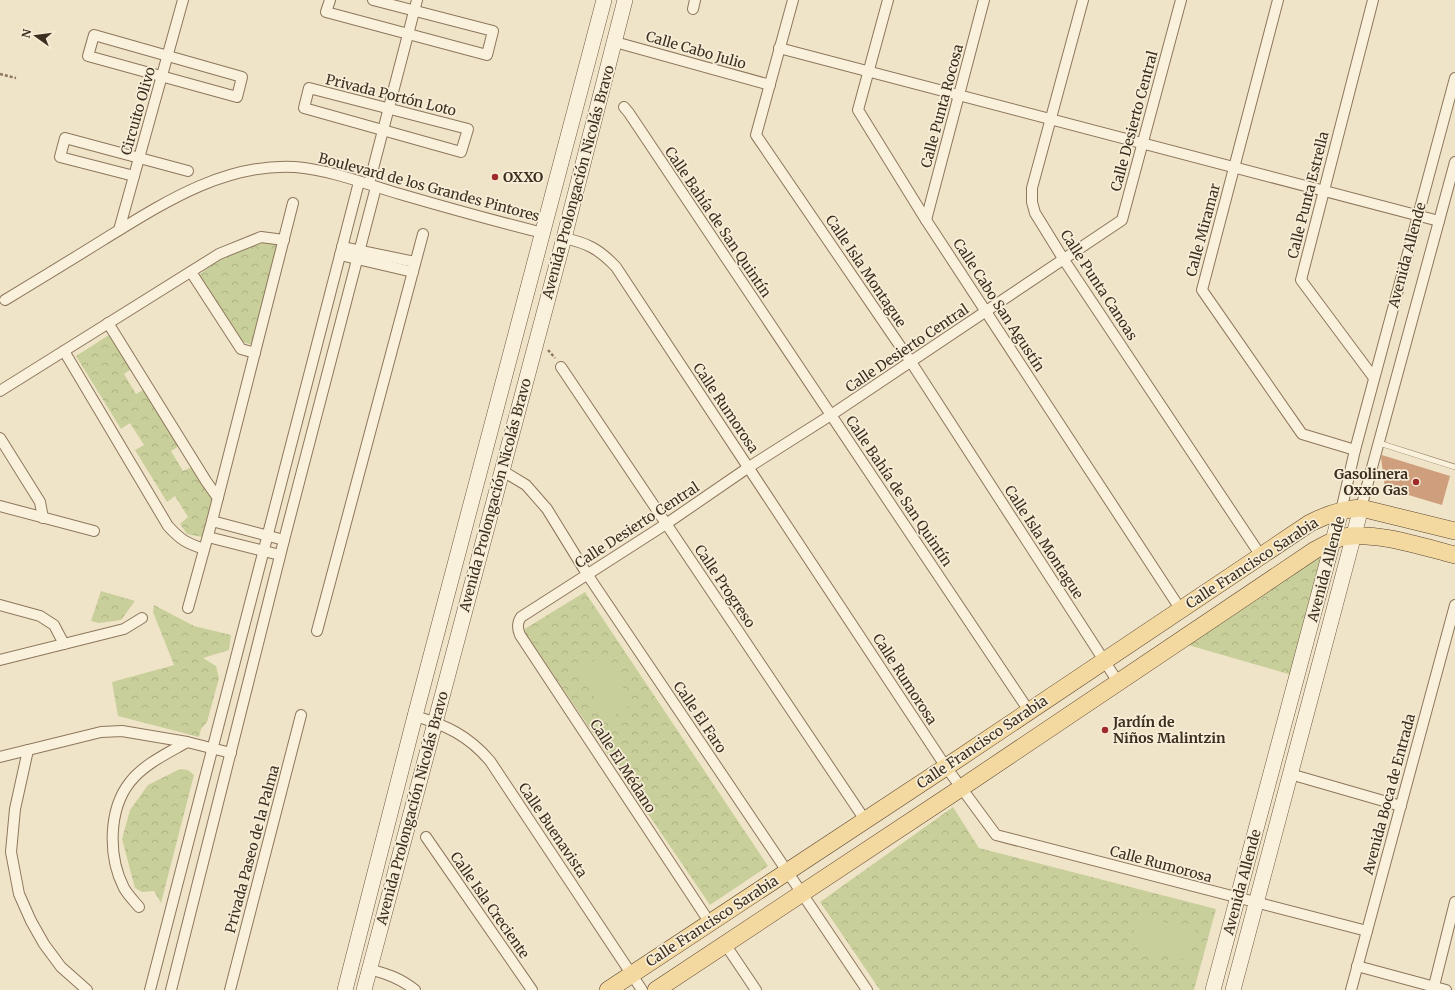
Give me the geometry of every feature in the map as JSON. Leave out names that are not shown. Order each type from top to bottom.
[{"type":"main road","name":"Avenida Prolongación Nicolás Bravo","points":[[345,990],[415,716],[604,0]]},
{"type":"main road","name":"Avenida Prolongación Nicolás Bravo","points":[[364,990],[501,470],[564,238],[625,0]]},
{"type":"main road","points":[[543,233],[564,238]]},
{"type":"main road","name":"Calle Francisco Sarabia","points":[[608,990],[1310,523],[1323,516],[1347,508],[1361,508]]},
{"type":"main road","points":[[1361,508],[1455,531]]},
{"type":"main road","name":"Avenida Allende","points":[[1233,990],[1361,508]]},
{"type":"main road","name":"Avenida Allende","points":[[1213,990],[1341,511]]},
{"type":"main road","name":"Calle Francisco Sarabia","points":[[656,990],[961,788],[1315,550],[1341,537],[1374,536],[1455,555]]},
{"type":"street","name":"Circuito Olivo","points":[[119,230],[183,0]]},
{"type":"street","points":[[330,0],[326,12],[487,55],[493,31],[373,0]]},
{"type":"street","points":[[150,990],[341,251],[368,184],[417,0]]},
{"type":"street","name":"Calle Isla Montague","points":[[793,0],[756,135],[911,362],[1118,682]]},
{"type":"street","name":"Calle Cabo San Agustín","points":[[888,0],[858,110],[926,220],[987,311],[1181,610]]},
{"type":"street","name":"Calle Punta Rocosa","points":[[926,220],[960,96],[984,0]]},
{"type":"street","name":"Calle Punta Canoas","points":[[1083,0],[1032,188],[1032,202],[1035,213],[1064,260],[1261,556]]},
{"type":"street","name":"Calle Desierto Central","points":[[518,622],[521,617],[666,524],[749,467],[831,415],[1122,220],[1181,0]]},
{"type":"street","name":"Calle Miramar","points":[[1278,0],[1202,290],[1302,434],[1355,450]]},
{"type":"street","name":"Calle Punta Estrella","points":[[1373,0],[1301,280],[1374,378]]},
{"type":"street","points":[[94,35],[168,56],[242,77],[237,97],[88,56],[94,35]]},
{"type":"street","name":"Calle Cabo Julio","points":[[615,42],[770,85]]},
{"type":"street","points":[[780,48],[1439,221]]},
{"type":"street","name":"Avenida Allende","points":[[1341,511],[1355,450],[1455,78]]},
{"type":"street","name":"Privada Portón Loto","points":[[309,88],[388,109],[468,129],[462,152],[304,108],[309,88]]},
{"type":"street","name":"Calle Bahía de San Quintín","points":[[624,107],[1029,711]]},
{"type":"street","points":[[134,176],[60,157],[65,138],[188,171]]},
{"type":"street","name":"Avenida Allende","points":[[1361,508],[1455,162]]},
{"type":"street","name":"Boulevard de los Grandes Pintores","points":[[6,300],[119,230],[178,196],[216,179],[240,172],[263,168],[294,167],[324,171],[460,212],[543,233]]},
{"type":"street","points":[[171,990],[280,555],[359,255],[368,184]]},
{"type":"street","points":[[188,608],[208,537],[293,204]]},
{"type":"street","points":[[317,631],[423,234]]},
{"type":"street","points":[[0,391],[218,254],[261,237],[284,240]]},
{"type":"street","name":"Calle Rumorosa","points":[[564,238],[584,242],[607,257],[616,267],[946,766],[996,835],[1367,931]]},
{"type":"street","points":[[341,251],[414,267]]},
{"type":"street","points":[[191,272],[241,349],[255,353]]},
{"type":"street","points":[[108,324],[218,498]]},
{"type":"street","points":[[64,351],[168,526],[179,538],[189,544],[204,549]]},
{"type":"street","name":"Calle Progreso","points":[[561,367],[865,820]]},
{"type":"street","points":[[0,438],[40,502],[43,518]]},
{"type":"street","name":"Calle El Faro","points":[[501,470],[526,485],[547,509],[587,574],[867,990]]},
{"type":"street","points":[[0,506],[94,531]]},
{"type":"street","points":[[212,521],[284,540]]},
{"type":"street","points":[[208,537],[280,555]]},
{"type":"street","points":[[0,605],[40,616],[54,626],[64,644]]},
{"type":"street","name":"Avenida Boca de Entrada","points":[[1351,990],[1455,605]]},
{"type":"street","points":[[0,660],[124,629],[142,618]]},
{"type":"street","name":"Calle El Médano","points":[[518,622],[517,629],[520,635],[710,923]]},
{"type":"street","name":"Privada Paseo de la Palma","points":[[230,990],[301,715]]},
{"type":"street","name":"Calle Buenavista","points":[[415,716],[435,722],[469,739],[490,761],[642,990]]},
{"type":"street","points":[[0,757],[101,732],[122,731],[187,742],[231,754]]},
{"type":"street","points":[[139,907],[124,888],[116,864],[112,841],[116,812],[120,800],[130,782],[141,771],[187,742]]},
{"type":"street","points":[[28,750],[15,809],[11,852],[19,894],[31,921],[44,944],[61,967],[87,990]]},
{"type":"street","points":[[1290,774],[1401,806]]},
{"type":"street","name":"Calle Isla Creciente","points":[[426,837],[532,990]]},
{"type":"street","points":[[1433,988],[1455,902]]},
{"type":"street","points":[[725,944],[756,990]]},
{"type":"street","points":[[1357,966],[1433,988],[1446,990]]},
{"type":"street","points":[[369,969],[392,975],[415,990]]},
{"type":"lane","points":[[1379,443],[1455,467]]},
{"type":"path","points":[[0,74],[16,78]]},
{"type":"green space","points":[[261,240],[281,244],[254,345],[242,342],[199,275],[220,258]]},
{"type":"green space","points":[[112,333],[133,368],[124,374],[136,394],[145,389],[179,446],[171,451],[183,471],[192,467],[212,498],[202,537],[187,534],[180,524],[188,517],[175,496],[167,502],[135,450],[144,445],[130,423],[121,429],[76,356]]},
{"type":"green space","points":[[1327,547],[1292,675],[1188,645]]},
{"type":"green space","points":[[101,591],[135,601],[121,620],[99,623],[91,621]]},
{"type":"green space","points":[[585,592],[768,866],[710,905],[523,630]]},
{"type":"green space","points":[[154,605],[194,626],[231,635],[229,650],[203,658],[216,666],[219,678],[207,722],[201,729],[199,737],[118,716],[112,682],[174,665],[153,612]]},
{"type":"green space","points":[[603,655],[633,703],[609,719],[577,671]]},
{"type":"green space","points":[[180,769],[188,770],[194,775],[161,903],[154,891],[142,892],[135,888],[122,839],[130,810],[148,785]]},
{"type":"green space","points":[[953,807],[979,848],[1216,909],[1194,990],[880,990],[820,902]]},
{"type":"green space","points":[[1138,915],[1196,930],[1188,960],[1130,945]]},
{"type":"building","name":"Gasolinera Oxxo Gas","points":[[1382,455],[1450,476],[1442,505],[1385,488],[1381,458]]},
{"type":"place","name":"OXXO","points":[[495,177]]},
{"type":"place","name":"Gasolinera Oxxo Gas","points":[[1416,482]]},
{"type":"place","name":"Jardín de Niños Malintzin","points":[[1105,730]]}]
